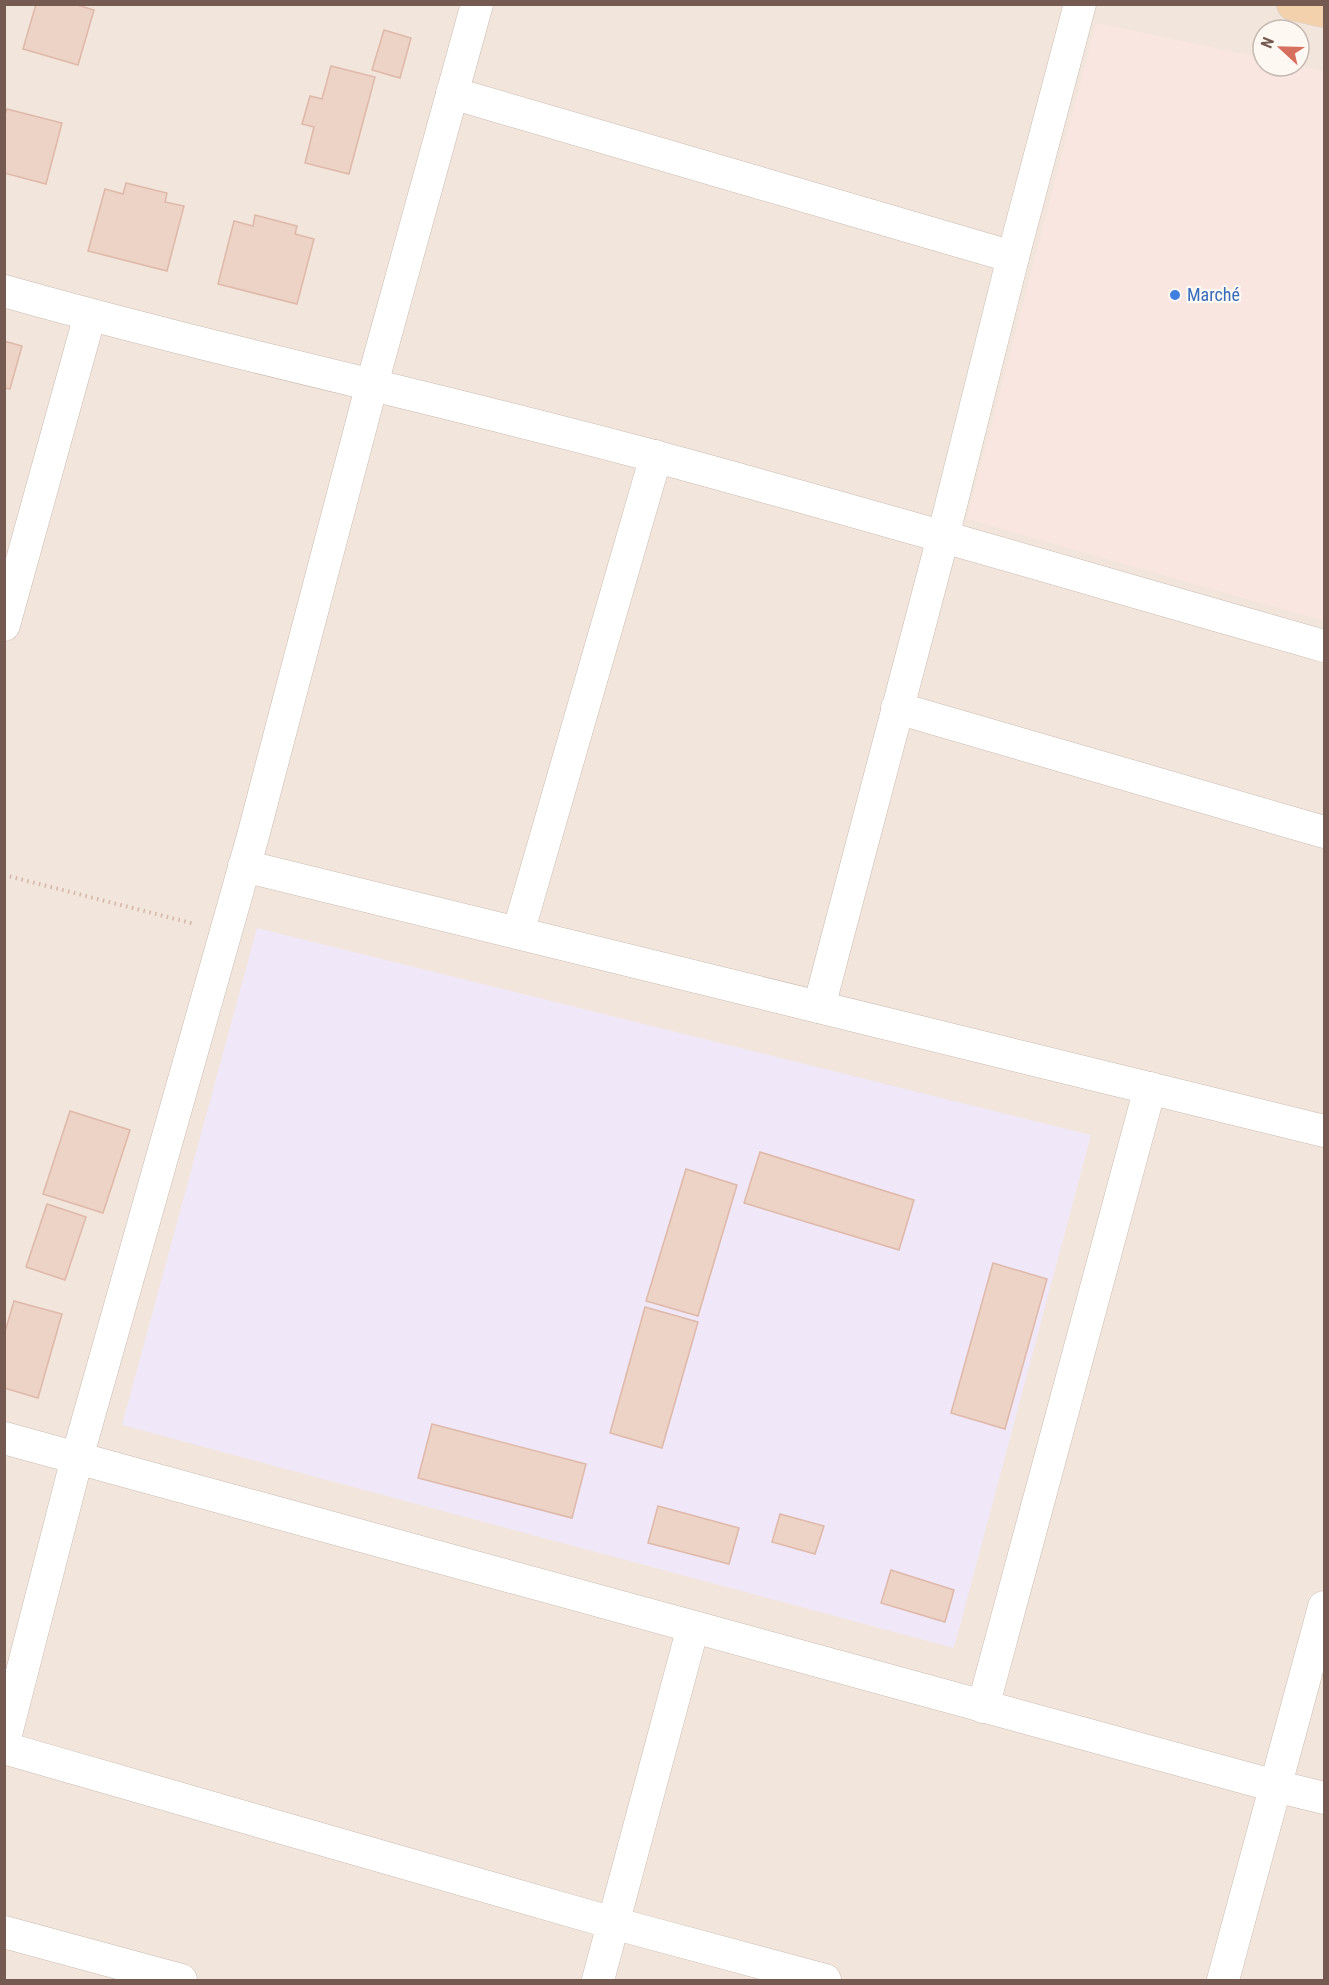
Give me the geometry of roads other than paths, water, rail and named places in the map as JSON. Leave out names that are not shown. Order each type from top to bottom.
[{"type":"street","points":[[4,1742],[77,1458],[226,932],[372,384],[477,4]]},
{"type":"street","points":[[819,1007],[1080,4]]},
{"type":"street","points":[[452,93],[1013,257]]},
{"type":"street","points":[[4,291],[90,315],[656,456],[1324,646]]},
{"type":"street","points":[[4,626],[90,315]]},
{"type":"street","points":[[518,933],[656,456]]},
{"type":"street","points":[[897,708],[1324,832]]},
{"type":"street","points":[[244,866],[1324,1131]]},
{"type":"street","points":[[983,1707],[1150,1089]]},
{"type":"street","points":[[4,1438],[983,1707],[1324,1798]]},
{"type":"street","points":[[1223,1980],[1324,1607]]},
{"type":"street","points":[[598,1980],[693,1627]]},
{"type":"street","points":[[4,1748],[613,1923],[825,1980]]},
{"type":"street","points":[[4,1932],[181,1980]]},
{"type":"place","name":"Marché","points":[[1175,295]]}]
